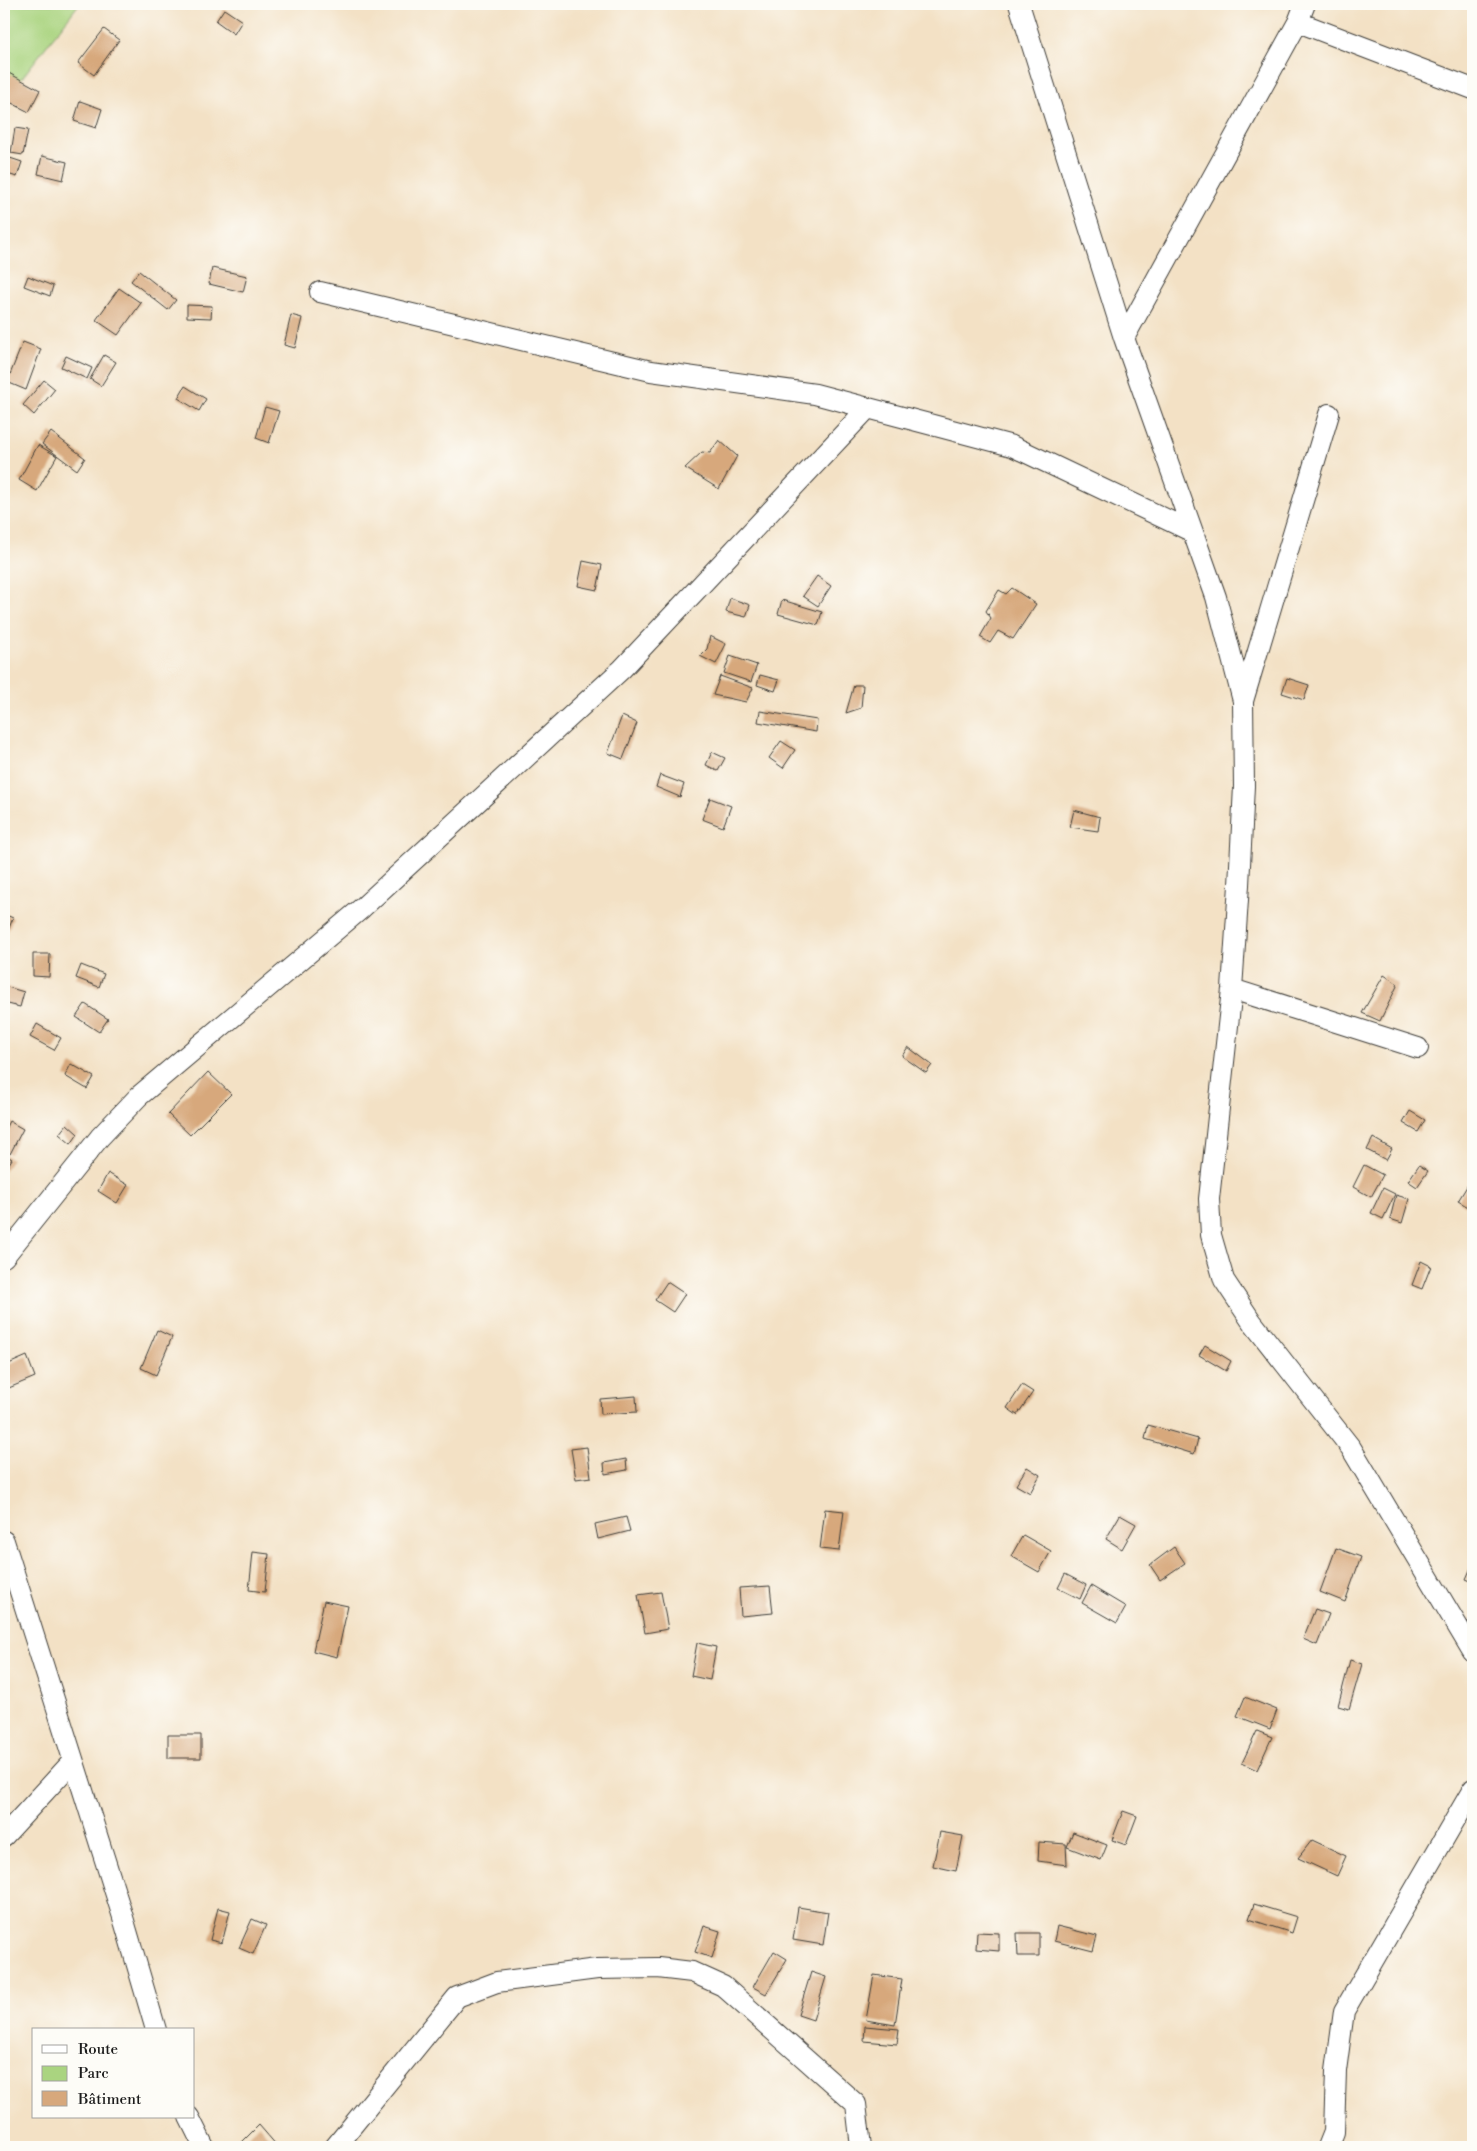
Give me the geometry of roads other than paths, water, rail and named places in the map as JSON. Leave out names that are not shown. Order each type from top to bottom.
[{"type":"street","points":[[1019,4],[1124,338],[1216,597],[1244,701],[1244,786],[1232,990],[1209,1198],[1211,1235],[1224,1280],[1252,1322],[1351,1448],[1473,1652]]},
{"type":"street","points":[[1124,338],[1301,13],[1473,89]]},
{"type":"street","points":[[320,292],[651,370],[815,394],[1012,446],[1193,532]]},
{"type":"street","points":[[4,1257],[100,1137],[139,1096],[362,908],[622,669],[868,408]]},
{"type":"street","points":[[1244,701],[1329,414]]},
{"type":"street","points":[[1232,990],[1418,1048]]},
{"type":"street","points":[[4,1541],[155,2028]]},
{"type":"street","points":[[4,1836],[73,1762]]},
{"type":"street","points":[[1328,2147],[1334,2132],[1336,2071],[1344,2011],[1473,1789]]},
{"type":"street","points":[[335,2147],[457,1997],[498,1982],[597,1969],[658,1968],[692,1972],[723,1986],[768,2024],[856,2104],[861,2147]]},
{"type":"street","points":[[190,2118],[204,2147]]}]
